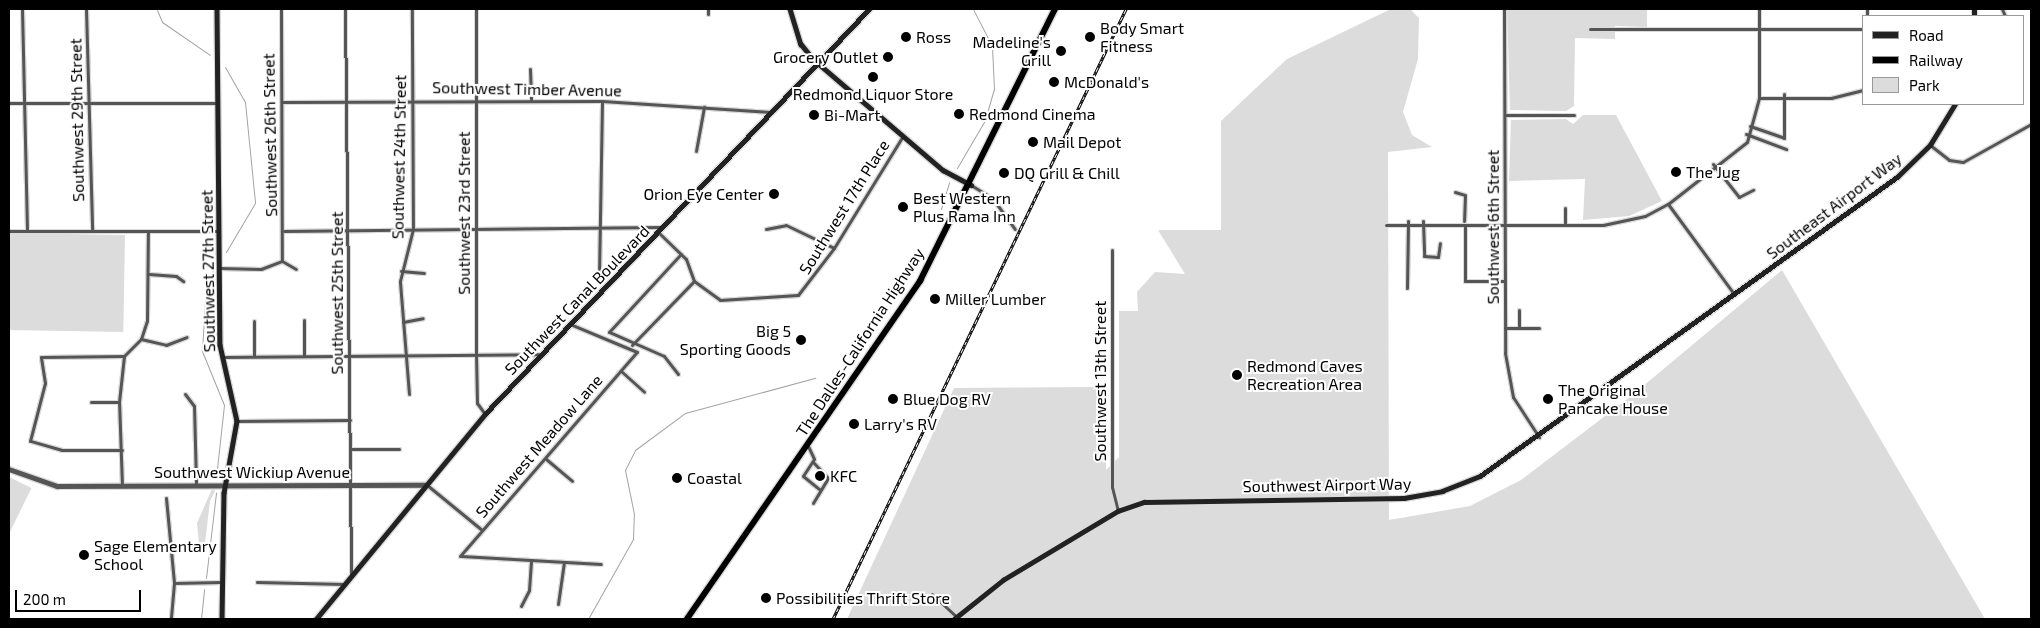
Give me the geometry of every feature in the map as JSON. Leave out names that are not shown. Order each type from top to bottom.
[{"type":"highway","name":"The Dalles-California Highway","points":[[687,619],[920,281],[971,185],[1055,9]]},
{"type":"main road","name":"Southwest 27th Street","points":[[217,9],[222,358],[237,421],[226,484],[222,619]]},
{"type":"main road","points":[[790,9],[801,44],[818,63],[943,170],[971,185]]},
{"type":"main road","name":"Southwest Canal Boulevard","points":[[316,619],[485,414],[869,9]]},
{"type":"main road","name":"Southeast Airport Way","points":[[1734,295],[1897,177],[1930,145],[1954,105]]},
{"type":"main road","name":"Southwest Airport Way","points":[[956,618],[1003,580],[1118,511],[1144,502],[1423,495],[1480,476],[1539,437],[1734,295]]},
{"type":"street","points":[[22,9],[26,103],[27,231]]},
{"type":"street","name":"Southwest 29th Street","points":[[86,9],[92,230]]},
{"type":"street","name":"Southwest 26th Street","points":[[281,9],[284,231],[282,261]]},
{"type":"street","name":"Southwest 25th Street","points":[[345,9],[350,230],[351,578]]},
{"type":"street","name":"Southwest 24th Street","points":[[409,394],[401,271],[413,230],[414,101],[412,9]]},
{"type":"street","name":"Southwest 23rd Street","points":[[476,9],[478,228],[476,354],[478,403],[485,414]]},
{"type":"street","points":[[708,9],[708,14]]},
{"type":"street","name":"Southwest 6th Street","points":[[1504,9],[1506,115],[1505,328],[1512,397],[1539,437]]},
{"type":"street","points":[[1386,225],[1565,225],[1623,223],[1668,204],[1747,142],[1759,98],[1759,9]]},
{"type":"street","points":[[1590,29],[1862,29]]},
{"type":"street","points":[[530,68],[531,100]]},
{"type":"street","points":[[1759,98],[1831,98],[1862,90]]},
{"type":"street","points":[[1750,126],[1784,138],[1784,94]]},
{"type":"street","points":[[599,276],[602,228],[602,100]]},
{"type":"street","name":"Southwest Timber Avenue","points":[[282,102],[602,100],[771,112]]},
{"type":"street","points":[[9,103],[219,104]]},
{"type":"street","points":[[696,151],[704,107]]},
{"type":"street","points":[[1506,115],[1574,116]]},
{"type":"street","points":[[1930,145],[1949,160],[1963,162],[2031,124]]},
{"type":"street","points":[[1746,134],[1786,149]]},
{"type":"street","name":"Southwest 17th Place","points":[[658,232],[681,254],[694,281],[720,300],[786,298],[807,289],[904,136]]},
{"type":"street","points":[[1713,164],[1739,197],[1753,190]]},
{"type":"street","points":[[971,185],[994,199],[1015,229]]},
{"type":"street","points":[[1455,192],[1465,194],[1465,281],[1505,281]]},
{"type":"street","points":[[1668,204],[1734,295]]},
{"type":"street","points":[[1565,208],[1565,225]]},
{"type":"street","points":[[1407,288],[1408,221]]},
{"type":"street","points":[[1423,221],[1424,256],[1438,256],[1440,244]]},
{"type":"street","points":[[766,229],[786,225],[834,248]]},
{"type":"street","points":[[284,231],[663,227]]},
{"type":"street","points":[[9,231],[220,231]]},
{"type":"street","points":[[122,486],[119,402],[124,356],[141,339],[147,321],[148,231]]},
{"type":"street","name":"Southwest 13th Street","points":[[1112,250],[1112,487],[1118,511]]},
{"type":"street","points":[[678,374],[664,356],[632,345],[609,332],[681,254]]},
{"type":"street","points":[[220,268],[260,269],[282,261],[296,269]]},
{"type":"street","points":[[401,271],[424,273]]},
{"type":"street","points":[[148,274],[176,276],[183,281]]},
{"type":"street","points":[[632,345],[694,281]]},
{"type":"street","points":[[1519,310],[1519,327]]},
{"type":"street","points":[[403,322],[423,318]]},
{"type":"street","points":[[304,320],[304,356]]},
{"type":"street","points":[[254,321],[254,356]]},
{"type":"street","name":"Southwest Meadow Lane","points":[[531,560],[460,556],[546,460],[637,352],[570,324]]},
{"type":"street","points":[[1505,328],[1539,328]]},
{"type":"street","points":[[141,339],[166,346],[187,337]]},
{"type":"street","points":[[222,358],[254,356],[542,354]]},
{"type":"street","points":[[122,450],[62,450],[30,441],[46,383],[41,357],[124,356]]},
{"type":"street","points":[[622,371],[644,392]]},
{"type":"street","points":[[185,394],[194,406],[196,484]]},
{"type":"street","points":[[91,402],[119,402]]},
{"type":"street","points":[[237,421],[350,420]]},
{"type":"street","points":[[808,446],[814,462],[828,475],[813,503]]},
{"type":"street","points":[[352,449],[400,449]]},
{"type":"street","points":[[546,460],[572,480]]},
{"type":"street","points":[[814,462],[803,476],[820,490]]},
{"type":"street","name":"Southwest Wickiup Avenue","points":[[9,469],[57,486],[196,484],[427,485]]},
{"type":"street","points":[[427,485],[482,530]]},
{"type":"street","points":[[166,498],[174,583],[171,619]]},
{"type":"street","points":[[521,606],[527,600],[531,560],[601,564]]},
{"type":"street","points":[[558,604],[564,562]]},
{"type":"street","points":[[174,583],[222,582]]},
{"type":"street","points":[[257,582],[345,584]]},
{"type":"street","points":[[932,594],[956,618]]},
{"type":"green space","points":[[1391,9],[1410,9],[1419,18],[1418,59],[1403,112],[1412,135],[1432,147],[1388,152],[1389,520],[1470,506],[1521,480],[1630,397],[1782,270],[1985,619],[847,619],[954,388],[1107,387],[1106,470],[1119,457],[1119,311],[1138,311],[1137,292],[1155,272],[1185,274],[1158,230],[1221,230],[1221,121],[1287,59]]},
{"type":"green space","points":[[1507,9],[1647,9],[1647,27],[1615,26],[1615,39],[1575,38],[1574,106],[1566,111],[1510,110]]},
{"type":"green space","points":[[1583,115],[1616,115],[1662,201],[1629,216],[1583,220],[1585,179],[1509,181],[1511,120],[1566,119],[1573,124]]},
{"type":"green space","points":[[9,233],[125,235],[123,332],[9,330]]},
{"type":"green space","points":[[9,477],[31,488],[9,534]]},
{"type":"green space","points":[[212,489],[215,491],[210,501],[204,551],[200,554],[197,523]]},
{"type":"waterway","points":[[957,168],[985,120],[994,89],[992,46],[973,9]]},
{"type":"waterway","points":[[157,10],[162,22],[210,55]]},
{"type":"waterway","points":[[225,67],[245,102],[255,203],[226,252]]},
{"type":"waterway","points":[[941,209],[949,182]]},
{"type":"waterway","points":[[213,270],[206,285],[202,351],[224,405],[216,478]]},
{"type":"waterway","points":[[588,619],[633,539],[634,514],[625,470],[635,450],[685,413],[815,378]]},
{"type":"waterway","points":[[206,578],[216,493]]},
{"type":"waterway","points":[[201,619],[204,589]]},
{"type":"railway","points":[[833,619],[1126,9]]},
{"type":"place","name":"Ross","points":[[906,37]]},
{"type":"place","name":"Body Smart Fitness","points":[[1090,37]]},
{"type":"place","name":"Madeline's Grill","points":[[1061,51]]},
{"type":"place","name":"Grocery Outlet","points":[[888,57]]},
{"type":"place","name":"Redmond Liquor Store","points":[[873,77]]},
{"type":"place","name":"McDonald's","points":[[1054,82]]},
{"type":"place","name":"Redmond Cinema","points":[[959,114]]},
{"type":"place","name":"Bi-Mart","points":[[814,115]]},
{"type":"place","name":"Mail Depot","points":[[1033,142]]},
{"type":"place","name":"The Jug","points":[[1676,172]]},
{"type":"place","name":"DQ Grill & Chill","points":[[1004,173]]},
{"type":"place","name":"Orion Eye Center","points":[[774,194]]},
{"type":"place","name":"Best Western Plus Rama Inn","points":[[903,207]]},
{"type":"place","name":"Miller Lumber","points":[[935,299]]},
{"type":"place","name":"Big 5 Sporting Goods","points":[[801,340]]},
{"type":"place","name":"Redmond Caves Recreation Area","points":[[1237,375]]},
{"type":"place","name":"Blue Dog RV","points":[[893,399]]},
{"type":"place","name":"The Original Pancake House","points":[[1548,399]]},
{"type":"place","name":"Larry's RV","points":[[854,424]]},
{"type":"place","name":"KFC","points":[[820,476]]},
{"type":"place","name":"Coastal","points":[[677,478]]},
{"type":"place","name":"Sage Elementary School","points":[[84,555]]},
{"type":"place","name":"Possibilities Thrift Store","points":[[766,598]]}]
